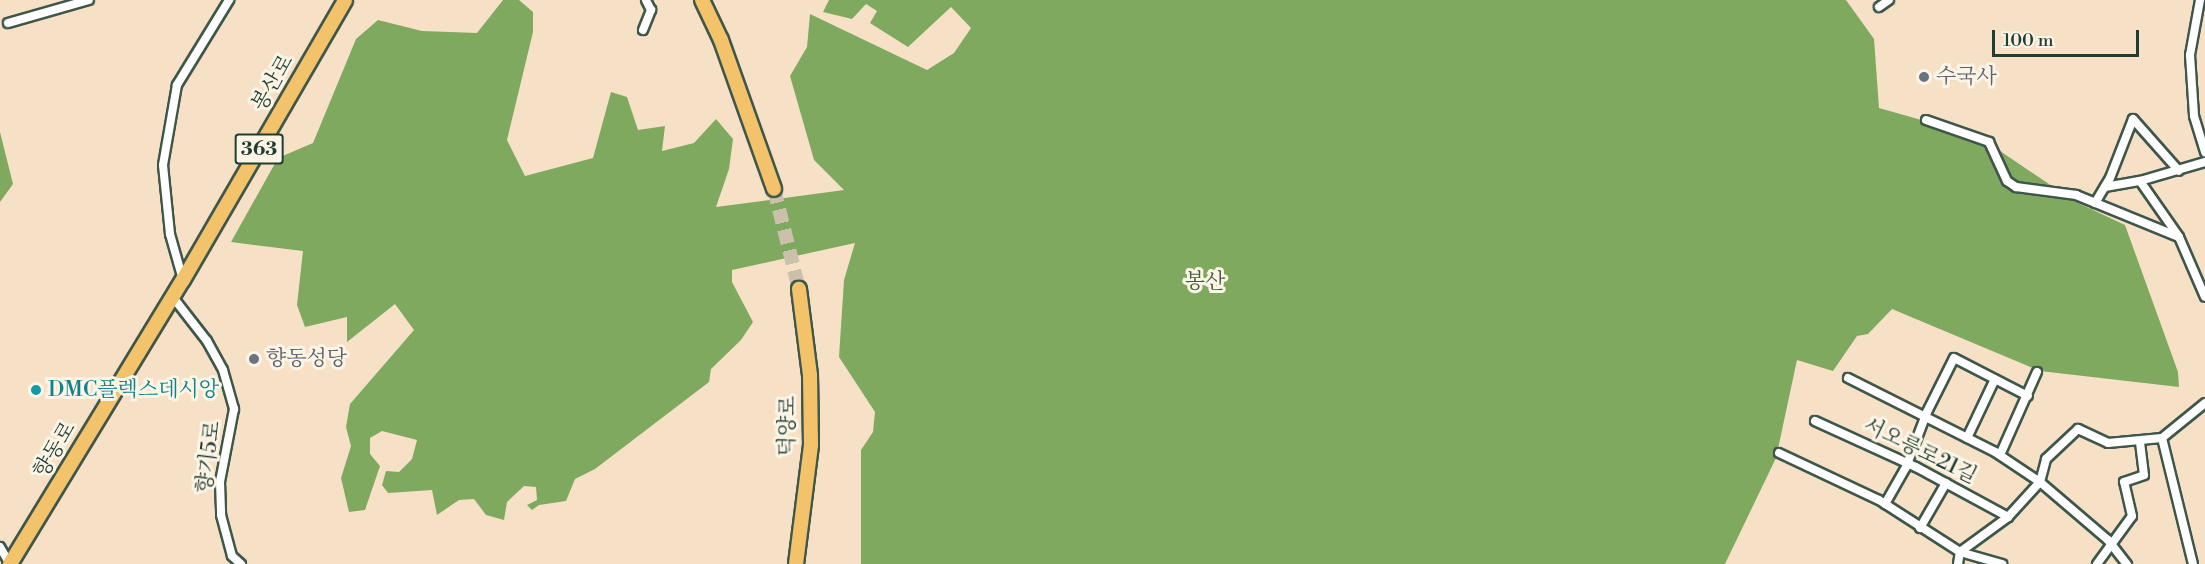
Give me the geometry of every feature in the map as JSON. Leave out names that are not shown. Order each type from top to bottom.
[{"type":"main road","name":"봉산로","points":[[172,296],[345,0]]},
{"type":"main road","points":[[702,0],[721,40],[774,189]]},
{"type":"main road","name":"덕양로","points":[[796,564],[811,445],[810,375],[799,289]]},
{"type":"main road","name":"향동로","points":[[10,564],[172,296]]},
{"type":"street","points":[[8,23],[89,0]]},
{"type":"street","points":[[183,280],[170,234],[163,165],[177,85],[229,0]]},
{"type":"street","points":[[643,30],[651,10],[646,0]]},
{"type":"street","points":[[1879,7],[1889,0]]},
{"type":"street","points":[[2200,0],[2190,55],[2194,116],[2205,152]]},
{"type":"street","points":[[2095,203],[2105,187],[2133,119],[2179,171]]},
{"type":"street","points":[[1926,120],[1989,142],[2007,181],[2016,187],[2076,195],[2179,237]]},
{"type":"street","points":[[2105,187],[2140,182],[2205,162]]},
{"type":"street","points":[[2140,182],[2179,237],[2205,295]]},
{"type":"street","name":"향기5로","points":[[172,296],[207,341],[223,370],[234,408],[220,482],[221,515],[232,556],[241,564]]},
{"type":"street","points":[[1885,504],[1907,464],[1954,358],[2028,396]]},
{"type":"street","points":[[2000,455],[2037,372]]},
{"type":"street","points":[[1848,378],[2000,455],[2040,482],[2111,544],[2127,564]]},
{"type":"street","points":[[1967,438],[1995,379]]},
{"type":"street","points":[[1958,564],[1960,552],[2008,517],[2040,482],[2046,459],[2078,429],[2108,443],[2162,438],[2205,403]]},
{"type":"street","name":"서오릉로21길","points":[[1815,421],[1946,483],[2008,517]]},
{"type":"street","points":[[2162,438],[2193,564]]},
{"type":"street","points":[[2097,564],[2132,516],[2124,482],[2144,475],[2140,441]]},
{"type":"street","points":[[1779,453],[1885,504],[1960,552],[2002,564]]},
{"type":"street","points":[[1920,528],[1946,483]]},
{"type":"street","points":[[0,547],[10,564]]},
{"type":"green space","name":"봉산","points":[[503,0],[519,0],[533,12],[533,32],[507,140],[525,176],[593,158],[611,92],[627,97],[638,130],[665,126],[662,151],[694,143],[716,119],[733,139],[729,169],[716,207],[844,190],[814,160],[790,76],[807,47],[810,14],[927,70],[954,53],[971,28],[951,7],[908,47],[870,23],[877,11],[866,4],[852,19],[823,12],[829,0],[1846,0],[1874,39],[1879,108],[1978,136],[2074,201],[2125,225],[2178,372],[2179,387],[2040,371],[1892,309],[1868,334],[1857,336],[1833,371],[1797,360],[1776,458],[1725,564],[861,564],[861,450],[873,432],[875,412],[839,357],[844,280],[855,243],[732,270],[732,282],[753,322],[741,340],[711,369],[709,382],[595,469],[575,479],[566,501],[539,505],[532,510],[527,505],[537,500],[536,487],[524,486],[507,502],[504,520],[486,515],[474,499],[459,500],[437,515],[432,490],[388,493],[382,485],[386,471],[399,472],[412,459],[417,440],[382,431],[370,438],[370,454],[380,466],[365,510],[349,512],[341,478],[351,446],[346,427],[350,404],[414,330],[395,304],[347,342],[347,317],[305,327],[297,305],[303,251],[231,242],[278,158],[313,143],[356,39],[378,20],[422,31],[477,33]]},
{"type":"green space","points":[[0,132],[13,184],[0,202]]},
{"type":"tunnel","points":[[774,189],[799,289]]},
{"type":"place","name":"수국사","points":[[1924,77]]},
{"type":"place","name":"향동성당","points":[[254,359]]},
{"type":"place","name":"DMC플렉스데시앙","points":[[36,390]]}]
